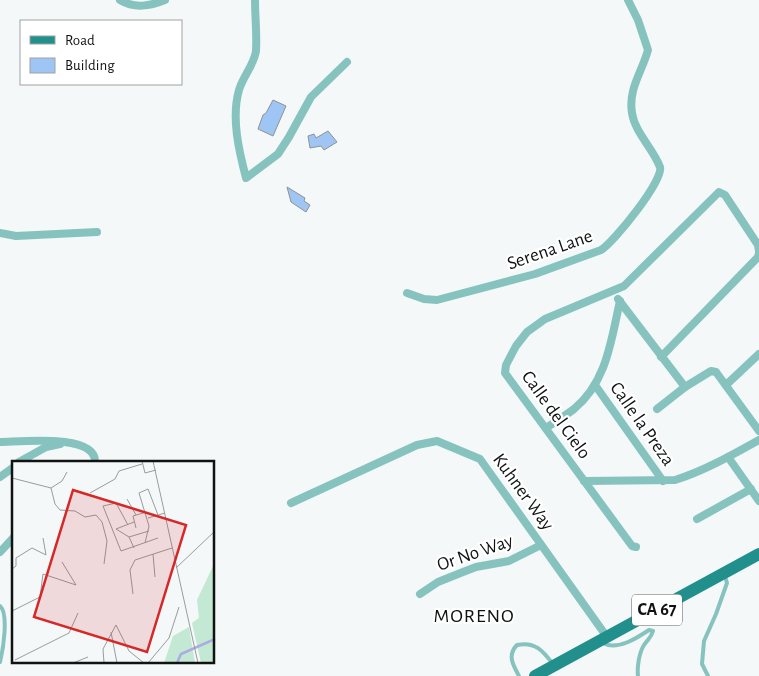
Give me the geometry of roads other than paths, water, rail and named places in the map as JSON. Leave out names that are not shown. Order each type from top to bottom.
[{"type":"main road","name":"CA 67","points":[[535,676],[758,556]]},
{"type":"street","points":[[120,0],[142,7],[156,5],[165,0]]},
{"type":"street","points":[[255,0],[256,50],[253,61],[239,90],[236,114],[238,148],[246,178],[278,154],[311,97],[347,62]]},
{"type":"street","name":"Serena Lane","points":[[407,293],[424,299],[437,300],[535,274],[608,246],[633,215],[660,176],[660,168],[641,135],[632,113],[632,88],[648,50],[638,20],[628,0]]},
{"type":"street","name":"Calle del Cielo","points":[[636,547],[632,546],[505,373],[506,365],[516,346],[527,332],[545,319],[624,286],[719,192],[725,195],[758,245],[758,257],[661,357]]},
{"type":"street","points":[[0,233],[16,236],[97,232]]},
{"type":"street","points":[[613,292],[684,387]]},
{"type":"street","points":[[546,428],[575,408],[595,385],[607,360],[620,301]]},
{"type":"street","points":[[726,385],[759,354]]},
{"type":"street","points":[[657,409],[684,387],[711,371],[716,372],[759,431]]},
{"type":"street","name":"Calle la Preza","points":[[595,385],[663,481]]},
{"type":"street","points":[[584,481],[675,480],[688,476],[728,457],[759,440]]},
{"type":"street","name":"Kuhner Way","points":[[292,503],[417,444],[437,441],[480,459],[542,545],[604,639]]},
{"type":"street","points":[[0,442],[66,442],[87,448],[93,454],[95,461]]},
{"type":"street","points":[[21,461],[46,448],[66,442]]},
{"type":"street","points":[[728,457],[759,501]]},
{"type":"street","points":[[0,477],[12,468]]},
{"type":"street","points":[[697,519],[751,489]]},
{"type":"street","points":[[0,552],[12,539]]},
{"type":"street","name":"Or No Way","points":[[420,594],[438,582],[476,567],[509,561],[542,545]]},
{"type":"lane","points":[[708,676],[702,664],[704,641],[727,583],[724,574]]},
{"type":"lane","points":[[0,606],[4,610],[5,619],[0,662]]},
{"type":"lane","points":[[604,639],[606,645],[623,643],[649,630],[653,632],[651,638],[644,645],[637,668],[638,676]]},
{"type":"lane","points":[[519,676],[511,654],[517,645],[524,643],[541,648],[554,666]]},
{"type":"district","name":"MORENO","points":[[474,616]]}]
